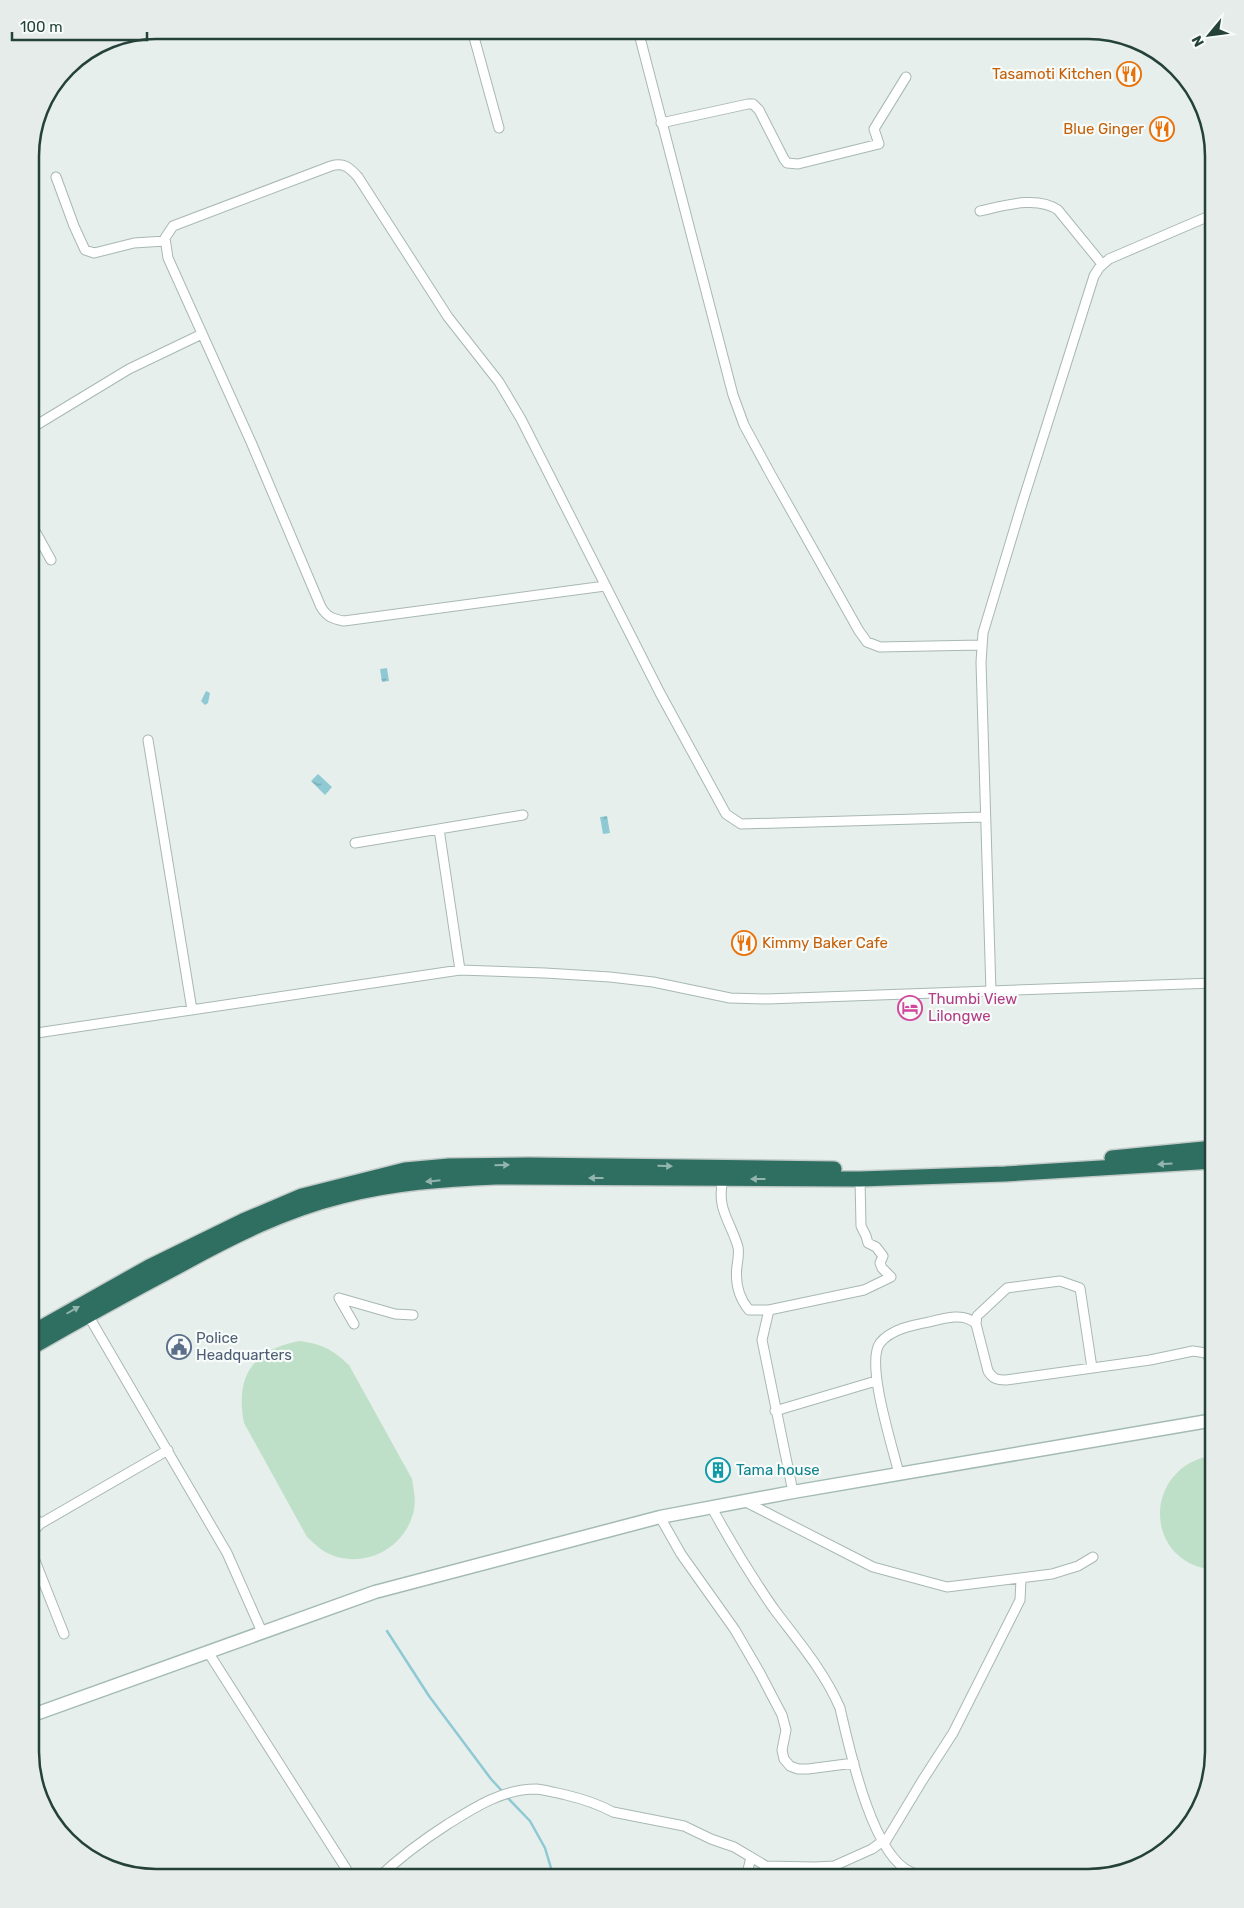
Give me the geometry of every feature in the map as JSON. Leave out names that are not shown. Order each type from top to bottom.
[{"type":"highway","points":[[39,1329],[149,1267],[243,1221],[302,1196],[405,1170],[449,1166],[529,1165],[849,1169],[922,1168],[1121,1157],[1205,1149]]},
{"type":"highway","points":[[39,1343],[249,1229],[307,1207],[364,1191],[453,1179],[496,1177],[860,1179],[1005,1174],[1205,1162]]},
{"type":"street","points":[[475,39],[500,128]]},
{"type":"street","points":[[640,39],[738,410],[770,473],[867,642],[880,647],[981,645]]},
{"type":"street","points":[[661,123],[754,104],[759,110],[784,159],[787,162],[798,164],[879,144],[874,129],[906,77]]},
{"type":"street","points":[[605,586],[344,621],[333,619],[325,612],[322,606],[168,258],[165,241],[167,234],[173,226],[332,166],[344,164],[350,168],[358,177],[448,316],[507,394],[660,693],[726,814],[741,824],[984,817]]},
{"type":"street","points":[[56,177],[85,250],[94,253],[134,243],[165,241]]},
{"type":"street","points":[[980,211],[1014,204],[1040,203],[1053,206],[1102,264]]},
{"type":"street","points":[[991,992],[984,817],[981,645],[986,624],[1035,461],[1094,276],[1102,264],[1109,259],[1205,218]]},
{"type":"street","points":[[39,424],[121,374],[202,334]]},
{"type":"street","points":[[39,538],[51,560]]},
{"type":"street","points":[[148,740],[192,1010]]},
{"type":"street","points":[[355,843],[523,815]]},
{"type":"street","points":[[439,829],[460,970]]},
{"type":"street","points":[[39,1033],[460,970],[610,977],[653,982],[743,999],[1205,983]]},
{"type":"street","points":[[723,1179],[721,1203],[738,1248],[737,1288],[744,1305],[749,1310],[769,1310],[864,1290],[891,1278],[880,1263],[883,1256],[876,1247],[868,1243],[861,1226],[860,1179]]},
{"type":"street","points":[[1092,1368],[1080,1288],[1060,1281],[1007,1288],[977,1316],[976,1324],[988,1371],[997,1380],[1006,1380],[1150,1360],[1193,1351],[1205,1353]]},
{"type":"street","points":[[354,1324],[339,1298],[395,1314],[413,1315]]},
{"type":"street","points":[[769,1310],[762,1340],[793,1492]]},
{"type":"street","points":[[88,1315],[227,1552],[262,1632]]},
{"type":"street","points":[[899,1474],[876,1381],[875,1352],[888,1335],[910,1326],[963,1316],[971,1318],[976,1324]]},
{"type":"street","points":[[775,1411],[876,1381]]},
{"type":"street","points":[[39,1713],[375,1592],[660,1517],[793,1492],[1205,1422]]},
{"type":"street","points":[[40,1524],[168,1450]]},
{"type":"street","points":[[744,1501],[873,1567],[947,1587],[1052,1574],[1078,1566],[1093,1557]]},
{"type":"street","points":[[712,1508],[739,1558],[814,1662],[835,1697],[840,1708],[864,1795],[884,1843],[899,1865],[906,1869]]},
{"type":"street","points":[[660,1517],[681,1554],[735,1630],[782,1715],[786,1730],[782,1750],[784,1759],[790,1766],[798,1769],[854,1763]]},
{"type":"street","points":[[39,1571],[64,1634]]},
{"type":"street","points":[[388,1869],[434,1834],[476,1807],[505,1794],[535,1789],[585,1800],[603,1806],[613,1812],[684,1826],[711,1839],[734,1847],[766,1866],[834,1866],[872,1849],[884,1843],[912,1796],[954,1733],[1020,1600],[1021,1579]]},
{"type":"street","points":[[208,1652],[346,1869]]},
{"type":"street","points":[[749,1869],[752,1857]]},
{"type":"green space","points":[[299,1341],[326,1348],[349,1365],[412,1479],[415,1498],[414,1507],[406,1530],[398,1541],[375,1555],[362,1559],[348,1559],[335,1556],[322,1550],[307,1537],[244,1423],[242,1392],[250,1368],[269,1351]]},
{"type":"green space","points":[[1205,1458],[1205,1568],[1190,1564],[1174,1551],[1163,1533],[1160,1514],[1163,1494],[1174,1477],[1190,1463]]},
{"type":"water","points":[[387,668],[389,681],[382,682],[380,669]]},
{"type":"water","points":[[206,691],[210,693],[208,703],[205,705],[201,701]]},
{"type":"water","points":[[318,774],[332,787],[325,795],[311,781]]},
{"type":"water","points":[[607,816],[610,833],[603,834],[600,817]]},
{"type":"waterway","points":[[387,1631],[429,1696],[491,1779],[503,1792]]},
{"type":"waterway","points":[[506,1796],[530,1821],[545,1848],[551,1869]]},
{"type":"place","name":"Tasamoti Kitchen","points":[[1129,74]]},
{"type":"place","name":"Blue Ginger","points":[[1162,129]]},
{"type":"place","name":"Kimmy Baker Cafe","points":[[744,943]]},
{"type":"place","name":"Thumbi View Lilongwe","points":[[910,1008]]},
{"type":"place","name":"Police Headquarters","points":[[179,1347]]},
{"type":"place","name":"Tama house","points":[[718,1470]]}]
